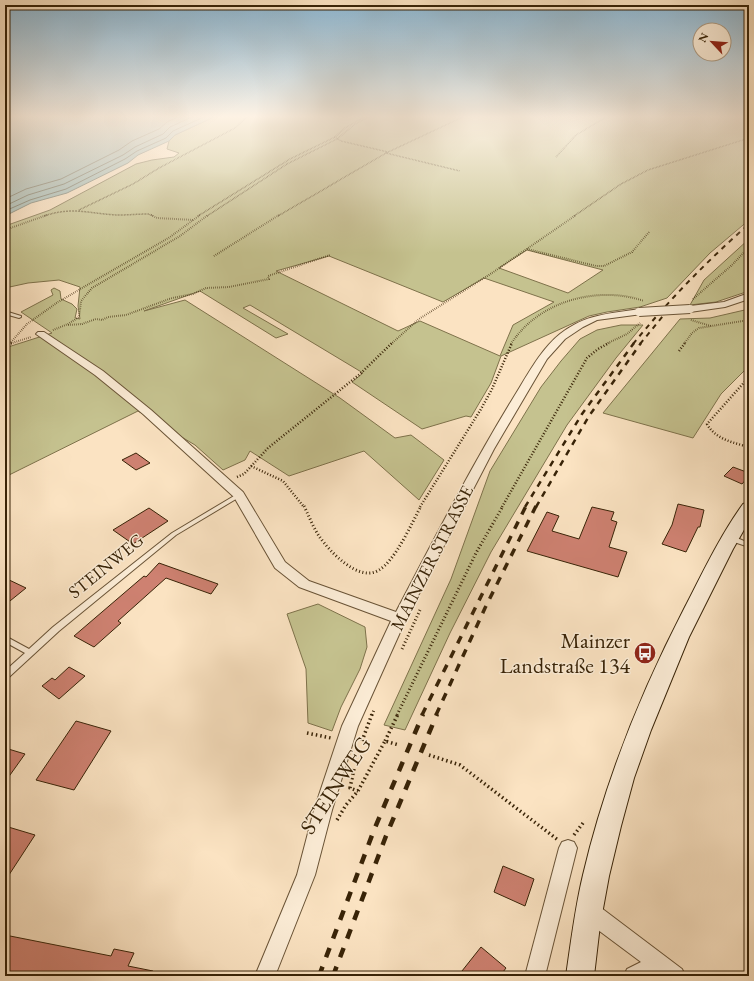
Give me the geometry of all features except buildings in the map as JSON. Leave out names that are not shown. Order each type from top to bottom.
[{"type":"main road","points":[[580,976],[590,911],[606,831],[636,737],[668,662],[730,538],[749,508]]},
{"type":"street","name":"MAINZER STRASSE","points":[[265,976],[306,875],[323,810],[350,726],[399,619],[488,449],[543,358],[562,337],[580,325],[595,318],[639,312],[688,310],[725,304],[749,296]]},
{"type":"street","points":[[41,334],[99,373],[147,412],[239,494],[280,565],[304,584],[399,619]]},
{"type":"street","points":[[535,976],[572,840]]},
{"type":"street","points":[[590,911],[675,976]]},
{"type":"street","points":[[634,976],[659,964]]},
{"type":"lane","points":[[5,312],[19,317]]},
{"type":"lane","name":"STEINWEG","points":[[5,676],[56,629],[174,534],[239,494]]},
{"type":"lane","points":[[730,538],[749,545]]},
{"type":"lane","points":[[5,639],[30,653]]},
{"type":"path","points":[[79,210],[133,184],[171,162]]},
{"type":"path","points":[[10,343],[27,324],[43,312],[170,237],[284,162]]},
{"type":"path","points":[[5,345],[66,325],[79,317],[82,296],[92,288],[180,236],[220,206],[291,162]]},
{"type":"path","points":[[214,256],[289,209],[371,162]]},
{"type":"path","points":[[422,162],[460,171]]},
{"type":"path","points":[[226,483],[244,474],[268,448],[360,374],[403,332],[419,319],[527,249],[621,184],[648,170],[674,162]]},
{"type":"path","points":[[5,230],[56,212],[79,210],[118,215],[149,214],[157,218],[194,220]]},
{"type":"path","points":[[527,249],[596,266],[604,266],[632,252],[650,231]]},
{"type":"path","points":[[711,326],[701,324],[688,310],[749,247]]},
{"type":"path","points":[[66,325],[82,324],[96,319],[102,320],[108,317],[126,315],[172,298],[193,294],[206,288],[229,287],[269,279],[268,276],[330,255]]},
{"type":"path","points":[[251,466],[285,483],[306,510],[321,540],[349,568],[366,573],[380,570],[396,549],[430,490],[489,396],[509,347],[521,330],[537,316],[582,297],[599,294],[623,294],[634,296],[647,303]]},
{"type":"path","points":[[679,351],[692,333],[700,328],[749,320]]},
{"type":"path","points":[[385,741],[476,553],[587,358],[601,347],[627,333]]},
{"type":"path","points":[[749,377],[708,424],[709,429],[718,436],[749,447]]},
{"type":"path","points":[[401,651],[421,608]]},
{"type":"path","points":[[361,744],[375,709]]},
{"type":"path","points":[[307,733],[329,738]]},
{"type":"path","name":"STEINWEG","points":[[334,826],[346,805],[358,791],[385,741],[399,745]]},
{"type":"path","points":[[429,755],[460,765],[572,840],[582,823]]},
{"type":"path","points":[[355,764],[351,777],[350,788],[358,791]]},
{"type":"shaded area","points":[[145,162],[749,162],[749,220],[710,253],[667,298],[640,307],[589,316],[501,356],[491,383],[471,417],[466,416],[422,429],[352,382],[363,373],[250,305],[243,308],[288,334],[276,338],[200,291],[144,311],[185,300],[340,398],[395,438],[411,435],[444,460],[419,500],[364,451],[289,476],[250,451],[245,460],[223,470],[195,445],[138,411],[5,477],[5,348],[52,333],[21,312],[53,295],[51,290],[54,288],[60,291],[61,299],[72,304],[77,309],[75,318],[80,319],[78,306],[80,287],[59,280],[28,283],[5,288],[5,226],[50,210],[136,164]],"holes":[[[527,250],[603,270],[568,293],[499,268]],[[329,256],[443,302],[484,278],[554,302],[513,325],[500,356],[420,321],[398,331],[276,271]]]},
{"type":"shaded area","points":[[749,239],[749,291],[716,302],[690,305],[704,280]]},
{"type":"shaded area","points":[[749,309],[749,366],[721,394],[693,438],[603,413],[680,319],[710,318]]},
{"type":"shaded area","points":[[621,325],[643,325],[616,358],[567,425],[491,552],[450,633],[405,730],[384,725],[451,579],[490,471],[541,387],[580,339],[597,330]]},
{"type":"shaded area","points":[[318,604],[365,627],[367,647],[360,669],[341,707],[332,731],[308,723],[306,669],[287,614]]},
{"type":"water","points":[[5,162],[130,162],[67,193],[31,203],[5,216]]},
{"type":"railway","points":[[633,344],[689,281],[749,224]]},
{"type":"railway","points":[[640,344],[667,311]]},
{"type":"railway","points":[[525,507],[582,414],[634,343]]},
{"type":"railway","points":[[536,507],[589,416],[641,343]]},
{"type":"railway","points":[[422,715],[526,506]]},
{"type":"railway","points":[[436,715],[485,608],[536,506]]},
{"type":"railway","points":[[319,976],[374,830],[423,714]]},
{"type":"railway","points":[[333,976],[386,836],[437,714]]},
{"type":"place","name":"Mainzer Landstraße 134","points":[[645,653]]}]
